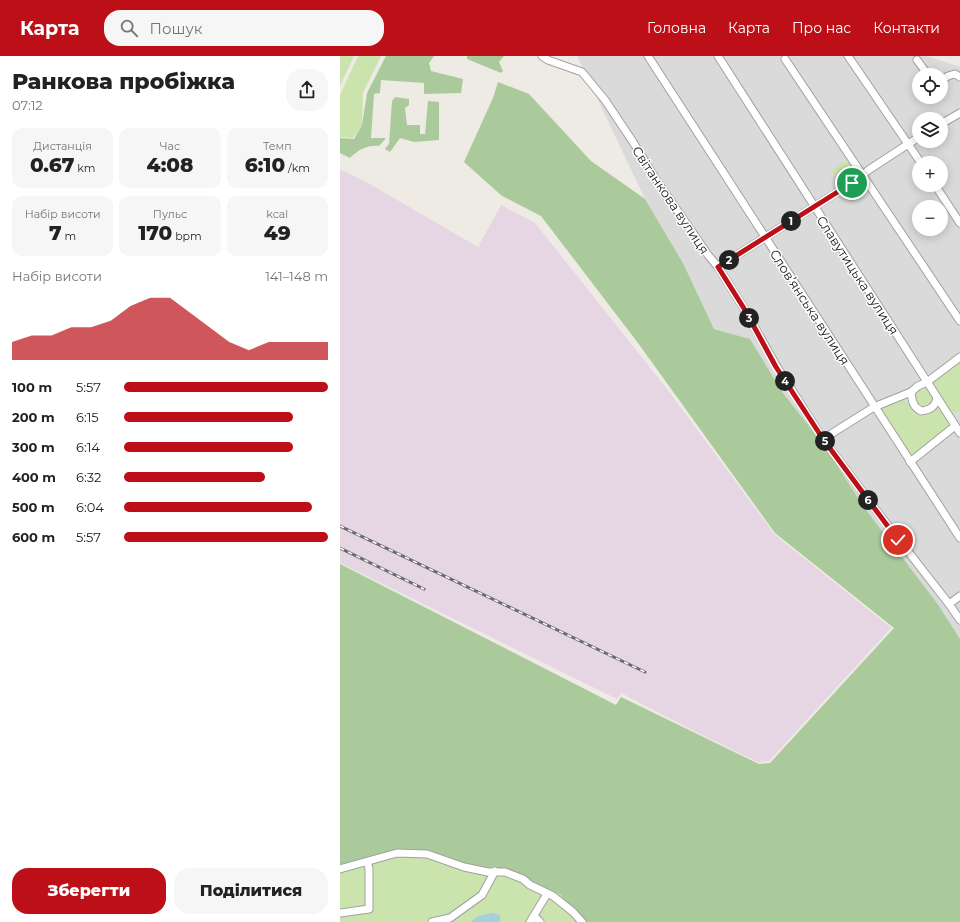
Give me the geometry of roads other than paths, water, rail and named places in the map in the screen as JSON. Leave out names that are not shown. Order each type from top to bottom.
[{"type":"street","name":"Світанкова вулиця","points":[[542,56],[548,60],[582,72],[605,100],[657,181],[708,255],[718,267],[745,310],[776,367],[823,439],[960,620]]},
{"type":"street","name":"Словʼянська вулиця","points":[[648,56],[960,538]]},
{"type":"street","name":"Славутицька вулиця","points":[[718,56],[959,431]]},
{"type":"street","points":[[848,56],[916,156]]},
{"type":"street","points":[[785,59],[864,175],[960,321]]},
{"type":"street","points":[[917,60],[923,68]]},
{"type":"street","points":[[948,76],[955,74],[960,77]]},
{"type":"street","points":[[948,120],[960,113]]},
{"type":"street","points":[[718,267],[864,175],[912,141]]},
{"type":"street","points":[[940,192],[960,223]]},
{"type":"street","points":[[823,439],[874,407],[911,392],[918,386],[927,382],[960,356]]},
{"type":"street","points":[[911,392],[913,403],[916,408],[922,411],[928,410],[935,405],[938,398]]},
{"type":"street","points":[[910,462],[959,431]]},
{"type":"street","points":[[949,604],[960,596]]},
{"type":"street","points":[[340,869],[397,852],[427,854],[464,867],[488,872],[505,872],[523,879],[530,885],[553,896],[573,912],[582,922]]},
{"type":"street","points":[[340,913],[368,909],[369,883],[367,862]]},
{"type":"street","points":[[432,922],[450,918],[482,895],[495,871]]},
{"type":"street","points":[[540,922],[532,919],[547,894]]},
{"type":"water","points":[[491,913],[500,915],[500,922],[471,922],[478,916]]},
{"type":"railway","points":[[340,526],[645,672]]},
{"type":"railway","points":[[340,548],[424,589]]}]
